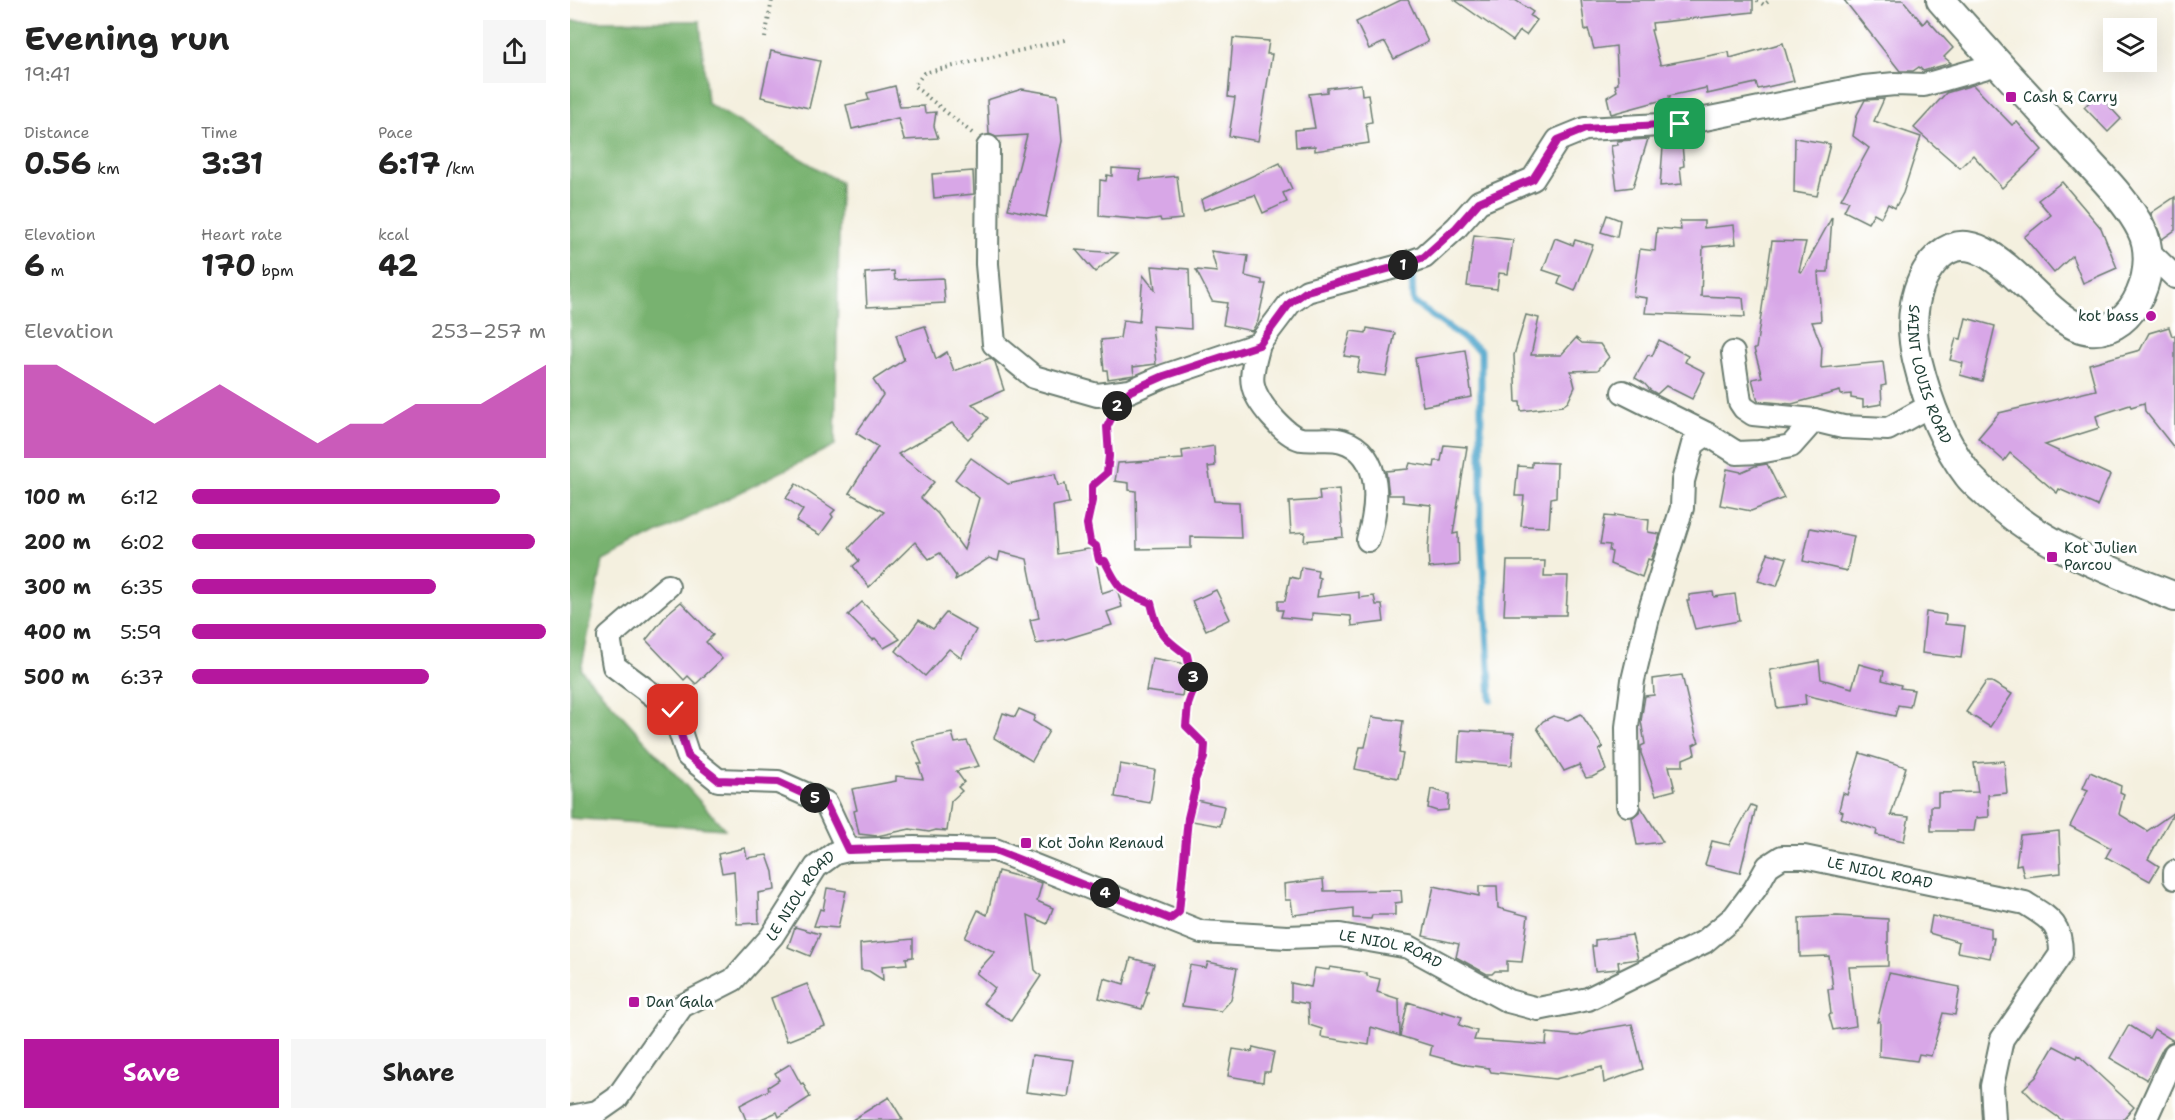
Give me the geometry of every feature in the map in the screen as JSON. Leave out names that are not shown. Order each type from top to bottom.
[{"type":"main road","name":"SAINT LOUIS ROAD","points":[[1941,0],[2110,186],[2142,229],[2148,251],[2142,290],[2132,308],[2113,325],[2090,330],[2072,325],[2057,315],[2037,294],[1981,250],[1959,246],[1948,248],[1926,270],[1918,290],[1914,311],[1913,342],[1924,390],[1949,446],[1969,477],[2019,522],[2043,538],[2086,560],[2175,597]]},
{"type":"street","points":[[1368,540],[1375,517],[1375,478],[1362,452],[1342,441],[1301,439],[1287,433],[1262,403],[1253,386],[1253,369],[1259,345],[1290,303],[1307,291],[1424,257],[1456,228],[1479,202],[1533,179],[1558,140],[1585,129],[1680,124],[1864,87],[1895,84],[1924,85],[1998,64]]},
{"type":"street","points":[[988,147],[987,264],[994,344],[1034,377],[1097,395],[1130,391],[1164,376],[1259,345]]},
{"type":"street","points":[[2148,251],[2175,277]]},
{"type":"street","points":[[1733,353],[1740,402],[1753,414],[1814,420],[1844,427],[1888,429],[1931,405]]},
{"type":"street","points":[[1623,392],[1707,434],[1737,453],[1759,452],[1791,446],[1814,420]]},
{"type":"street","points":[[1628,805],[1627,727],[1632,680],[1650,609],[1682,508],[1683,481],[1693,444],[1707,434]]},
{"type":"street","points":[[668,586],[609,637],[614,666],[673,710],[688,756],[718,780],[778,782],[826,804],[848,850]]},
{"type":"street","name":"LE NIOL ROAD","points":[[570,1117],[597,1112],[617,1098],[682,1006],[733,981],[772,936],[816,867],[835,853],[848,850],[915,848],[995,850],[1201,932],[1287,938],[1340,935],[1409,947],[1508,1001],[1538,1009],[1588,999],[1704,942],[1734,917],[1755,889],[1768,866],[1782,856],[1804,857],[2025,903],[2053,920],[2061,937],[2061,954],[2002,1039],[1992,1086],[1994,1120]]},
{"type":"street","points":[[2175,872],[2175,878]]},
{"type":"street","points":[[2145,1120],[2175,1054]]},
{"type":"path","points":[[765,38],[771,0]]},
{"type":"path","points":[[1757,0],[1764,5],[1770,0]]},
{"type":"path","points":[[988,147],[914,86],[924,73],[1069,39]]},
{"type":"path","points":[[1130,391],[1119,403],[1107,427],[1109,456],[1107,473],[1092,486],[1092,501],[1087,524],[1090,542],[1096,546],[1099,560],[1105,561],[1116,584],[1125,591],[1151,603],[1156,623],[1164,638],[1187,655],[1192,671],[1194,688],[1188,705],[1186,726],[1205,745],[1195,780],[1188,818],[1179,912],[1170,919]]},
{"type":"green space","points":[[570,21],[700,21],[707,103],[840,182],[835,445],[603,561],[581,670],[725,829],[570,818]]},
{"type":"building","points":[[1401,0],[1408,0],[1428,42],[1394,59],[1385,42],[1369,49],[1356,22]]},
{"type":"building","points":[[1455,0],[1515,0],[1533,12],[1530,16],[1537,20],[1526,35],[1520,31],[1513,41]]},
{"type":"building","points":[[1581,0],[1753,0],[1753,12],[1652,23],[1653,30],[1651,30],[1660,64],[1729,52],[1730,58],[1783,43],[1794,81],[1758,89],[1756,83],[1707,94],[1706,88],[1669,96],[1670,98],[1611,114],[1607,97],[1617,91],[1615,85],[1618,84],[1616,46],[1594,49],[1588,29],[1585,30]]},
{"type":"building","points":[[1844,0],[1903,0],[1923,24],[1927,19],[1953,48],[1944,57],[1951,63],[1923,71],[1919,67],[1913,71],[1900,71]]},
{"type":"building","points":[[1233,38],[1269,41],[1267,54],[1272,54],[1258,141],[1229,136],[1235,98],[1228,97]]},
{"type":"building","points":[[771,51],[820,61],[809,108],[761,97]]},
{"type":"building","points":[[1361,84],[1362,95],[1368,94],[1372,122],[1366,123],[1369,143],[1315,151],[1315,146],[1296,147],[1295,130],[1315,128],[1309,94],[1327,92],[1327,88]]},
{"type":"building","points":[[1973,85],[2012,125],[2017,122],[2042,150],[2002,188],[1973,155],[1960,168],[1914,128],[1946,93]]},
{"type":"building","points":[[895,86],[900,107],[924,106],[925,113],[936,112],[934,126],[938,138],[904,140],[898,118],[852,129],[846,105],[869,100],[867,93]]},
{"type":"building","points":[[1022,89],[1058,95],[1062,141],[1046,217],[1008,209],[1027,135],[996,137],[989,134],[987,100]]},
{"type":"building","points":[[2098,94],[2121,119],[2108,132],[2084,107]]},
{"type":"building","points":[[1884,99],[1874,121],[1921,137],[1903,193],[1895,208],[1888,204],[1881,217],[1874,213],[1868,223],[1844,211],[1849,201],[1841,199],[1869,148],[1853,136],[1857,115],[1865,100]]},
{"type":"building","points":[[1795,138],[1830,144],[1817,196],[1794,192]]},
{"type":"building","points":[[1648,139],[1633,187],[1617,189],[1611,146],[1618,145],[1617,141]]},
{"type":"building","points":[[1682,145],[1684,166],[1680,167],[1682,184],[1660,186],[1663,147]]},
{"type":"building","points":[[1280,163],[1292,189],[1283,193],[1287,202],[1263,213],[1255,195],[1204,210],[1201,200]]},
{"type":"building","points":[[1112,168],[1141,170],[1140,180],[1177,176],[1182,219],[1161,221],[1160,218],[1147,220],[1099,216],[1100,180],[1106,181],[1107,175],[1112,176]]},
{"type":"building","points":[[973,171],[974,194],[934,198],[932,174]]},
{"type":"building","points":[[2062,182],[2101,228],[2117,268],[2083,283],[2072,256],[2054,273],[2024,237],[2051,215],[2038,200]]},
{"type":"building","points":[[2175,197],[2175,230],[2162,239],[2151,213]]},
{"type":"building","points":[[1607,215],[1620,220],[1617,237],[1601,232]]},
{"type":"building","points":[[1832,217],[1828,272],[1818,272],[1821,321],[1812,322],[1822,347],[1821,368],[1883,362],[1886,385],[1881,386],[1882,404],[1863,407],[1863,400],[1851,398],[1851,394],[1841,395],[1840,391],[1792,404],[1758,401],[1752,379],[1762,377],[1754,349],[1756,349],[1772,241],[1806,242],[1799,271],[1802,272]]},
{"type":"building","points":[[1680,221],[1704,221],[1704,228],[1734,225],[1736,244],[1703,247],[1701,296],[1743,298],[1745,317],[1645,313],[1647,298],[1633,296],[1640,249],[1655,251],[1657,228],[1681,230]]},
{"type":"building","points":[[1474,235],[1513,240],[1508,274],[1499,273],[1497,289],[1467,286]]},
{"type":"building","points":[[1555,238],[1573,245],[1575,240],[1593,245],[1575,291],[1558,284],[1561,276],[1543,270]]},
{"type":"building","points":[[1076,250],[1118,253],[1095,272]]},
{"type":"building","points":[[1211,251],[1248,256],[1245,276],[1262,280],[1262,284],[1266,284],[1258,321],[1252,331],[1223,325],[1227,303],[1212,301],[1196,270],[1217,272]]},
{"type":"building","points":[[1152,266],[1189,269],[1191,329],[1152,326],[1156,364],[1133,367],[1134,375],[1108,379],[1107,370],[1104,370],[1101,340],[1120,338],[1123,320],[1139,322],[1143,275],[1155,290]]},
{"type":"building","points":[[894,271],[895,280],[943,278],[945,303],[867,307],[865,273]]},
{"type":"building","points":[[1526,315],[1539,318],[1531,355],[1561,355],[1576,338],[1582,343],[1600,344],[1609,357],[1598,370],[1571,371],[1575,387],[1568,402],[1562,406],[1521,411],[1520,402],[1516,402],[1514,355]]},
{"type":"building","points":[[1966,318],[1995,326],[1982,381],[1960,375],[1963,363],[1950,360],[1956,338],[1961,339]]},
{"type":"building","points":[[925,326],[936,359],[947,352],[954,371],[990,358],[995,362],[1004,390],[972,404],[988,418],[968,439],[952,423],[898,454],[934,482],[921,498],[938,514],[964,550],[979,498],[955,479],[971,458],[1008,484],[1055,474],[1058,486],[1065,484],[1069,503],[1053,506],[1057,554],[1094,548],[1102,593],[1117,588],[1122,607],[1107,612],[1112,625],[1066,639],[1036,644],[1030,620],[1039,618],[1027,559],[1000,552],[998,561],[989,558],[955,580],[956,576],[940,553],[929,559],[915,542],[869,587],[853,566],[859,561],[849,548],[884,512],[849,493],[878,447],[856,433],[883,395],[873,380],[904,360],[896,335]]},
{"type":"building","points":[[2169,327],[2172,336],[2175,335],[2175,449],[2145,411],[2144,403],[2096,416],[2099,428],[2045,445],[2110,475],[2097,506],[2059,489],[2057,493],[2010,453],[2004,461],[1978,438],[1999,413],[2096,390],[2089,364],[2140,350],[2149,333]]},
{"type":"building","points":[[1367,328],[1395,333],[1386,376],[1357,372],[1360,358],[1344,356],[1351,331],[1366,333]]},
{"type":"building","points":[[1659,340],[1688,356],[1685,362],[1705,372],[1692,399],[1666,386],[1657,394],[1635,378],[1648,355],[1652,356]]},
{"type":"building","points":[[1465,350],[1472,397],[1423,406],[1415,358]]},
{"type":"building","points":[[1444,445],[1467,447],[1453,534],[1458,533],[1459,565],[1429,568],[1431,505],[1403,502],[1403,495],[1389,495],[1386,471],[1408,469],[1410,463],[1434,467],[1435,461],[1441,461]]},
{"type":"building","points":[[1214,446],[1215,466],[1208,467],[1214,501],[1239,502],[1241,538],[1191,537],[1191,548],[1137,549],[1136,491],[1129,490],[1129,483],[1115,481],[1118,463],[1183,459],[1182,451]]},
{"type":"building","points":[[1532,462],[1557,463],[1556,497],[1551,498],[1549,527],[1521,526],[1524,496],[1515,496],[1518,466],[1532,467]]},
{"type":"building","points":[[1767,464],[1784,498],[1751,511],[1720,505],[1727,469],[1741,472]]},
{"type":"building","points":[[796,484],[835,510],[831,514],[833,517],[820,535],[796,521],[803,510],[786,498]]},
{"type":"building","points":[[1339,489],[1343,537],[1304,541],[1305,532],[1291,533],[1289,502],[1320,500],[1319,491]]},
{"type":"building","points":[[1615,515],[1649,520],[1648,532],[1660,534],[1642,577],[1610,564],[1612,552],[1609,551],[1610,545],[1600,544],[1605,516],[1615,517]]},
{"type":"building","points":[[1810,528],[1854,536],[1847,571],[1803,561]]},
{"type":"building","points":[[1768,553],[1787,558],[1777,586],[1758,581]]},
{"type":"building","points":[[1507,561],[1545,561],[1544,576],[1568,576],[1566,615],[1504,615]]},
{"type":"building","points":[[1301,567],[1318,570],[1317,577],[1320,578],[1317,597],[1359,592],[1359,598],[1374,596],[1376,605],[1382,605],[1384,622],[1352,626],[1351,616],[1312,613],[1312,620],[1281,617],[1283,610],[1278,610],[1278,601],[1285,601],[1290,577],[1299,579]]},
{"type":"building","points":[[1216,590],[1230,619],[1206,630],[1192,601]]},
{"type":"building","points":[[1713,592],[1714,597],[1735,594],[1739,621],[1695,629],[1687,601],[1689,601],[1689,595]]},
{"type":"building","points":[[681,602],[713,635],[706,642],[722,659],[696,684],[688,676],[684,680],[646,640],[668,613]]},
{"type":"building","points":[[862,602],[900,639],[884,648],[875,638],[873,640],[848,615]]},
{"type":"building","points":[[1926,612],[1946,615],[1945,624],[1965,626],[1961,658],[1922,653]]},
{"type":"building","points":[[946,613],[976,630],[961,658],[949,649],[925,676],[896,651],[919,620],[933,629]]},
{"type":"building","points":[[1152,658],[1187,664],[1182,696],[1146,691]]},
{"type":"building","points":[[1819,661],[1821,679],[1852,688],[1859,664],[1884,671],[1882,680],[1901,685],[1900,688],[1914,690],[1910,707],[1898,705],[1895,716],[1805,695],[1806,704],[1777,708],[1770,670]]},
{"type":"building","points":[[1682,675],[1699,742],[1693,745],[1695,754],[1683,759],[1683,766],[1669,766],[1675,790],[1656,795],[1641,753],[1641,746],[1645,744],[1641,721],[1645,696],[1654,695],[1653,679]]},
{"type":"building","points":[[1986,682],[1992,682],[2012,694],[1990,727],[1966,712]]},
{"type":"building","points":[[1019,709],[1035,716],[1033,721],[1049,731],[1032,761],[994,738],[1003,713],[1015,717]]},
{"type":"building","points":[[1581,714],[1603,747],[1599,750],[1606,770],[1586,778],[1579,765],[1564,771],[1537,728],[1543,721],[1553,716],[1568,720]]},
{"type":"building","points":[[1372,717],[1403,721],[1399,753],[1403,754],[1398,778],[1355,769],[1360,747],[1365,747]]},
{"type":"building","points":[[1460,730],[1514,733],[1512,765],[1458,761]]},
{"type":"building","points":[[952,733],[955,743],[967,741],[979,766],[956,771],[964,782],[958,787],[962,791],[951,801],[947,831],[929,832],[910,829],[877,836],[859,834],[852,789],[896,781],[896,776],[923,779],[918,764],[922,764],[912,741]]},
{"type":"building","points":[[1860,753],[1906,767],[1891,815],[1909,817],[1904,841],[1876,835],[1877,830],[1841,818],[1843,812],[1839,810],[1843,793],[1847,795]]},
{"type":"building","points":[[2004,761],[2007,793],[1988,795],[1989,817],[1976,818],[1974,831],[1931,831],[1931,806],[1938,806],[1938,793],[1978,792],[1974,763]]},
{"type":"building","points":[[1120,764],[1155,770],[1150,803],[1115,797]]},
{"type":"building","points":[[2090,772],[2121,786],[2120,792],[2124,794],[2119,814],[2147,831],[2174,812],[2148,859],[2159,866],[2150,881],[2106,857],[2111,848],[2070,826],[2088,790],[2083,788]]},
{"type":"building","points":[[1431,789],[1449,794],[1448,810],[1437,811],[1428,808]]},
{"type":"building","points":[[1196,800],[1224,806],[1220,826],[1192,821]]},
{"type":"building","points":[[1751,805],[1756,807],[1740,873],[1705,865],[1712,841],[1729,845]]},
{"type":"building","points":[[1641,807],[1663,842],[1637,845],[1632,818]]},
{"type":"building","points":[[2059,831],[2061,873],[2024,877],[2021,864],[2016,865],[2020,835]]},
{"type":"building","points":[[745,848],[747,858],[767,855],[773,872],[775,890],[758,893],[759,923],[737,924],[734,871],[722,873],[718,854]]},
{"type":"building","points":[[998,871],[1042,883],[1037,901],[1053,908],[1047,924],[1028,915],[1035,970],[1041,976],[1011,1021],[983,1003],[995,988],[976,973],[995,952],[965,938],[978,910],[987,915]]},
{"type":"building","points":[[1323,879],[1324,891],[1401,890],[1402,902],[1395,903],[1395,915],[1372,915],[1371,919],[1353,918],[1353,908],[1293,915],[1291,900],[1285,900],[1284,884]]},
{"type":"building","points":[[1434,886],[1479,896],[1479,886],[1497,886],[1498,908],[1528,916],[1522,962],[1507,961],[1507,971],[1487,974],[1456,957],[1459,944],[1423,936]]},
{"type":"building","points":[[827,888],[846,891],[838,928],[814,926],[820,909],[823,910]]},
{"type":"building","points":[[1837,916],[1888,919],[1888,966],[1849,967],[1856,1026],[1833,1030],[1829,1015],[1831,1014],[1828,989],[1833,989],[1829,956],[1800,957],[1799,918]]},
{"type":"building","points":[[1932,916],[1991,928],[1991,938],[1994,938],[1990,958],[1957,952],[1959,942],[1929,933]]},
{"type":"building","points":[[795,927],[820,934],[810,956],[788,947]]},
{"type":"building","points":[[1632,935],[1638,959],[1618,962],[1619,969],[1595,971],[1592,946],[1595,946],[1595,940]]},
{"type":"building","points":[[913,939],[913,957],[906,958],[907,964],[882,966],[883,980],[869,971],[861,970],[860,944]]},
{"type":"building","points":[[1131,958],[1154,964],[1142,1009],[1099,998],[1104,978],[1124,984]]},
{"type":"building","points":[[1208,962],[1237,968],[1231,1000],[1221,1011],[1182,1006],[1190,965],[1206,968]]},
{"type":"building","points":[[1330,967],[1367,973],[1367,976],[1380,979],[1377,992],[1399,999],[1400,1036],[1371,1027],[1369,1045],[1321,1037],[1322,1029],[1309,1025],[1308,1004],[1291,1001],[1291,983],[1311,987],[1315,968],[1329,970]]},
{"type":"building","points":[[1889,973],[1960,987],[1955,1015],[1943,1013],[1931,1056],[1919,1054],[1917,1061],[1879,1056],[1880,1021],[1877,1022]]},
{"type":"building","points":[[807,984],[825,1026],[787,1041],[771,998]]},
{"type":"building","points":[[1408,1002],[1462,1017],[1459,1025],[1477,1031],[1474,1040],[1546,1045],[1547,1033],[1578,1036],[1596,1030],[1632,1024],[1643,1069],[1604,1083],[1602,1067],[1555,1079],[1491,1072],[1489,1068],[1467,1065],[1430,1055],[1432,1046],[1400,1036]]},
{"type":"building","points":[[2129,1025],[2149,1038],[2154,1029],[2174,1041],[2163,1048],[2147,1080],[2110,1058]]},
{"type":"building","points":[[2054,1046],[2077,1058],[2078,1055],[2134,1107],[2123,1120],[2062,1120],[2035,1101],[2023,1089],[2036,1077]]},
{"type":"building","points":[[1253,1047],[1274,1052],[1270,1072],[1264,1072],[1263,1082],[1228,1076],[1233,1049],[1252,1052]]},
{"type":"building","points":[[1032,1055],[1074,1060],[1068,1097],[1026,1092]]},
{"type":"building","points":[[790,1064],[810,1097],[779,1117],[777,1112],[759,1120],[746,1120],[740,1105],[769,1090],[768,1087],[779,1080],[775,1073]]},
{"type":"building","points":[[889,1097],[903,1120],[852,1120]]},
{"type":"waterway","points":[[1412,275],[1413,302],[1481,351],[1481,532],[1491,699]]},
{"type":"place","name":"Cash & Carry","points":[[2011,97]]},
{"type":"place","name":"kot bass","points":[[2151,316]]},
{"type":"place","name":"Kot Julien Parcou","points":[[2052,557]]},
{"type":"place","name":"Kot John Renaud","points":[[1026,843]]},
{"type":"place","name":"Dan Gala","points":[[634,1002]]},
{"type":"route","points":[[673,710],[688,756],[718,780],[778,782],[826,804],[848,850],[915,848],[995,850],[1170,919],[1179,912],[1188,818],[1195,780],[1204,758],[1205,745],[1186,726],[1188,705],[1194,688],[1187,655],[1164,638],[1156,623],[1151,603],[1125,591],[1116,584],[1105,561],[1099,560],[1096,546],[1090,542],[1087,524],[1092,501],[1092,486],[1107,473],[1109,456],[1107,427],[1119,403],[1130,391],[1164,376],[1259,345],[1290,303],[1307,291],[1424,257],[1456,228],[1479,202],[1533,179],[1558,140],[1585,129],[1680,124]]}]
